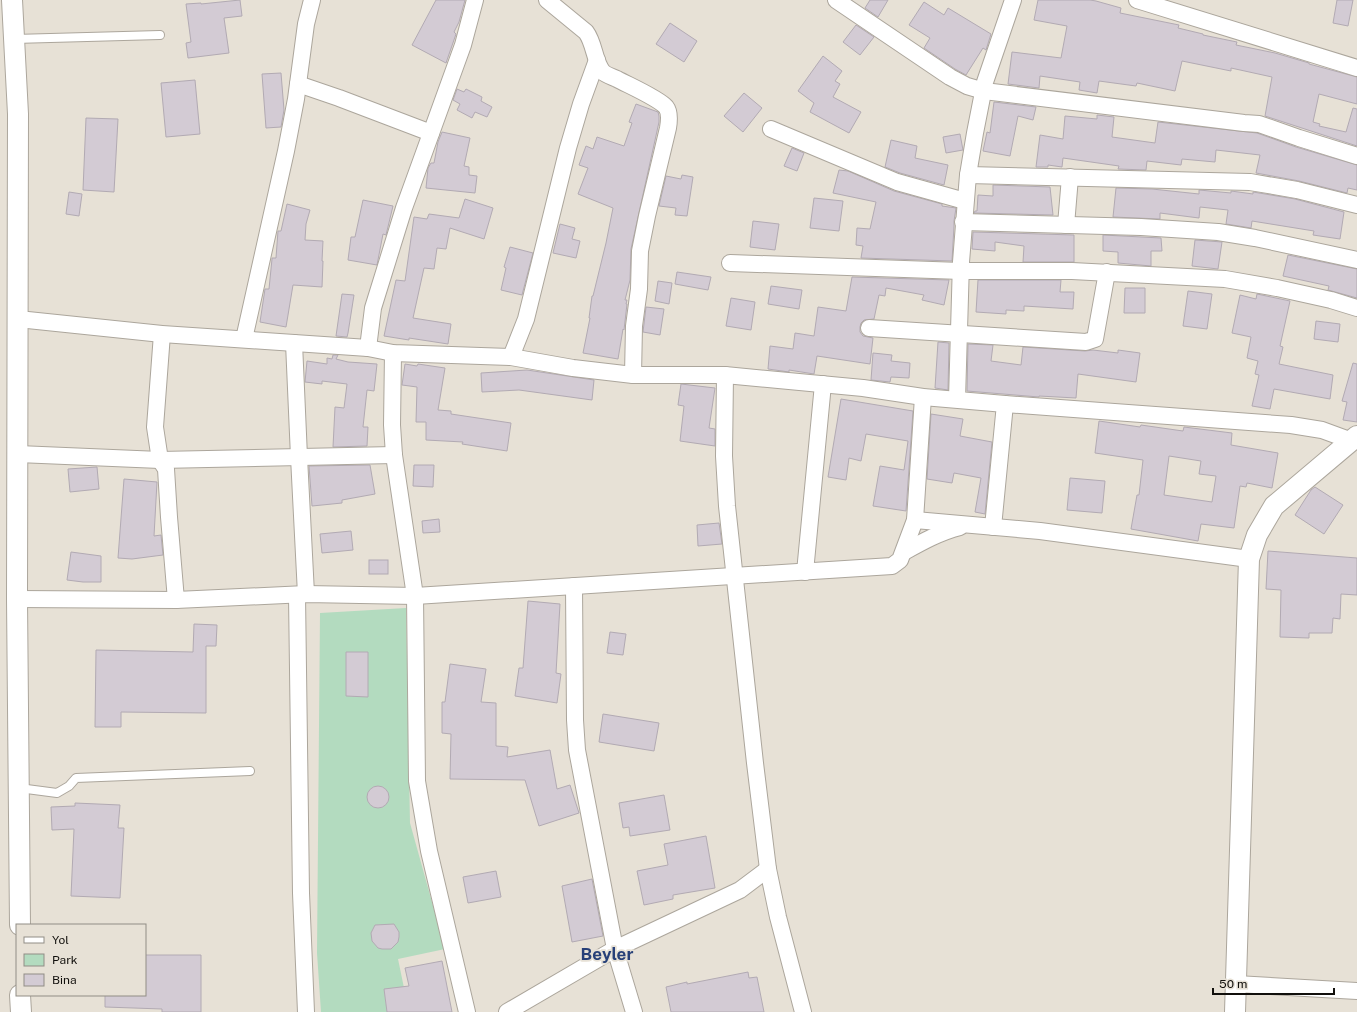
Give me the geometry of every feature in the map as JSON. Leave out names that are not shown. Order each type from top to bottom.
[{"type":"street","points":[[12,0],[18,114],[17,600],[20,924]]},
{"type":"street","points":[[244,339],[286,151],[298,84],[306,24],[312,0]]},
{"type":"street","points":[[368,348],[373,308],[404,208],[463,45],[476,0]]},
{"type":"street","points":[[547,0],[586,32],[594,47],[597,60],[603,72],[658,101],[667,108],[669,119],[668,128],[640,251],[639,289],[634,326],[633,375]]},
{"type":"street","points":[[957,399],[960,271],[968,175],[985,82],[1013,0]]},
{"type":"street","points":[[1137,0],[1357,68]]},
{"type":"street","points":[[843,2],[950,77],[967,86],[984,91],[1244,124],[1259,124],[1357,156]]},
{"type":"street","points":[[510,357],[526,319],[568,148],[581,104],[597,60]]},
{"type":"street","points":[[298,84],[431,133]]},
{"type":"street","points":[[771,129],[897,182],[965,202]]},
{"type":"street","points":[[968,175],[1250,182],[1297,190],[1357,204]]},
{"type":"street","points":[[1066,225],[1070,177]]},
{"type":"street","points":[[963,222],[1141,227],[1218,232],[1255,238],[1357,260]]},
{"type":"street","points":[[730,263],[960,271],[1107,272],[1225,279],[1277,288],[1331,300],[1357,308]]},
{"type":"street","points":[[869,328],[1086,342],[1095,339],[1107,272]]},
{"type":"street","points":[[18,319],[162,334],[368,348],[393,352],[510,357],[573,368],[633,375],[724,375],[863,388],[923,396],[1005,404],[1292,425],[1322,430],[1354,438]]},
{"type":"street","points":[[162,334],[155,427],[160,460],[166,469],[176,600]]},
{"type":"street","points":[[294,343],[299,457],[302,595],[301,893],[306,1012]]},
{"type":"street","points":[[393,352],[392,425],[394,455],[415,596],[417,781],[429,851],[467,1012]]},
{"type":"street","points":[[724,375],[724,456],[727,506],[768,869],[778,917],[803,1012]]},
{"type":"street","points":[[805,572],[823,384]]},
{"type":"street","points":[[17,600],[176,600],[302,595],[415,596],[892,566],[900,560],[915,520],[923,396]]},
{"type":"street","points":[[993,527],[1005,404]]},
{"type":"street","points":[[1235,1012],[1249,559],[1257,535],[1274,506],[1354,438]]},
{"type":"street","points":[[18,454],[160,460],[394,455]]},
{"type":"street","points":[[915,520],[1040,531],[1249,559]]},
{"type":"street","points":[[904,552],[925,540],[949,530],[970,524]]},
{"type":"street","points":[[574,586],[575,720],[578,750],[615,948],[634,1012]]},
{"type":"street","points":[[507,1012],[615,948],[740,890],[768,869]]},
{"type":"street","points":[[1236,984],[1357,991]]},
{"type":"street","points":[[20,996],[21,1012]]},
{"type":"lane","points":[[14,39],[160,35]]},
{"type":"lane","points":[[18,788],[57,793],[69,786],[76,778],[250,771]]},
{"type":"green space","points":[[406,608],[410,823],[445,949],[398,959],[409,1012],[321,1012],[317,953],[320,613]]},
{"type":"building","points":[[240,0],[242,16],[224,18],[229,53],[188,58],[186,43],[191,42],[186,4]]},
{"type":"building","points":[[436,0],[465,0],[459,22],[454,32],[456,34],[446,63],[412,45]]},
{"type":"building","points":[[870,0],[888,0],[878,17],[865,8]]},
{"type":"building","points":[[1038,0],[1096,1],[1121,8],[1120,13],[1179,25],[1178,28],[1237,42],[1236,45],[1275,53],[1357,77],[1357,104],[1319,94],[1313,122],[1320,124],[1319,126],[1346,132],[1353,108],[1357,109],[1357,146],[1265,116],[1272,77],[1231,68],[1231,71],[1182,61],[1175,91],[1137,83],[1136,86],[1099,81],[1097,93],[1079,90],[1080,82],[1040,76],[1039,88],[1008,84],[1012,52],[1061,58],[1067,26],[1034,20]]},
{"type":"building","points":[[1337,0],[1353,0],[1348,26],[1333,23]]},
{"type":"building","points":[[924,2],[944,15],[948,8],[991,34],[986,50],[983,48],[966,75],[924,48],[930,38],[909,25]]},
{"type":"building","points":[[670,23],[697,41],[684,62],[656,44]]},
{"type":"building","points":[[856,25],[874,37],[860,55],[843,42]]},
{"type":"building","points":[[823,56],[842,71],[835,81],[840,84],[833,97],[861,112],[849,133],[810,112],[814,103],[798,91]]},
{"type":"building","points":[[281,73],[284,110],[281,127],[266,128],[262,74]]},
{"type":"building","points":[[195,80],[200,134],[166,137],[161,83]]},
{"type":"building","points":[[457,89],[464,92],[466,89],[482,97],[481,101],[492,107],[487,117],[475,112],[472,118],[457,110],[460,104],[453,100]]},
{"type":"building","points":[[744,93],[762,108],[743,132],[724,116]]},
{"type":"building","points":[[994,102],[1036,107],[1033,120],[1018,116],[1010,156],[983,151],[987,132],[990,133]]},
{"type":"building","points":[[636,104],[658,112],[659,122],[631,249],[630,280],[625,300],[627,300],[627,304],[624,330],[623,329],[618,359],[583,353],[590,318],[592,296],[606,243],[613,208],[578,194],[588,168],[579,165],[586,146],[593,149],[597,137],[624,146],[632,123],[629,122]]},
{"type":"building","points":[[1097,115],[1114,117],[1112,137],[1155,143],[1158,122],[1257,133],[1296,147],[1357,165],[1357,190],[1348,188],[1347,193],[1299,181],[1256,173],[1260,155],[1216,150],[1215,162],[1182,159],[1181,165],[1147,161],[1146,170],[1118,169],[1119,166],[1063,158],[1062,167],[1048,165],[1048,167],[1036,167],[1040,135],[1063,139],[1065,116],[1097,119]]},
{"type":"building","points":[[86,118],[118,119],[114,192],[83,190]]},
{"type":"building","points":[[442,132],[470,138],[464,166],[469,167],[469,175],[477,176],[475,193],[426,188],[428,168],[431,163],[434,163],[438,142]]},
{"type":"building","points":[[960,134],[963,150],[946,153],[943,137]]},
{"type":"building","points":[[891,140],[917,146],[915,158],[948,165],[944,185],[900,173],[885,167]]},
{"type":"building","points":[[792,148],[804,153],[797,171],[784,166]]},
{"type":"building","points":[[839,170],[848,171],[894,191],[942,204],[942,206],[956,208],[952,261],[861,258],[863,246],[856,245],[857,228],[870,229],[876,202],[833,193]]},
{"type":"building","points":[[682,175],[693,177],[687,216],[675,215],[676,208],[659,206],[666,176],[681,179]]},
{"type":"building","points":[[993,185],[1050,187],[1053,215],[974,213],[977,211],[978,195],[993,196]]},
{"type":"building","points":[[1116,188],[1152,189],[1199,194],[1199,190],[1231,193],[1231,191],[1253,194],[1253,192],[1295,199],[1344,212],[1340,239],[1313,235],[1314,231],[1252,221],[1251,228],[1226,224],[1228,210],[1200,207],[1199,218],[1160,213],[1160,219],[1113,217]]},
{"type":"building","points":[[69,192],[82,194],[79,216],[66,214]]},
{"type":"building","points":[[814,198],[843,201],[839,231],[810,228]]},
{"type":"building","points":[[465,199],[493,208],[484,239],[450,228],[446,249],[437,248],[434,269],[424,268],[413,318],[451,324],[448,344],[384,336],[396,280],[405,281],[414,217],[427,219],[429,214],[459,218]]},
{"type":"building","points":[[363,200],[393,206],[386,235],[383,234],[377,265],[348,260],[351,237],[355,237]]},
{"type":"building","points":[[287,204],[310,210],[306,224],[305,240],[323,241],[323,261],[322,287],[293,285],[286,327],[260,322],[265,289],[269,289],[272,258],[276,258],[278,231],[281,231]]},
{"type":"building","points":[[753,221],[779,224],[775,250],[750,247]]},
{"type":"building","points":[[560,224],[575,228],[572,239],[580,241],[576,258],[553,253]]},
{"type":"building","points":[[973,232],[1074,235],[1074,262],[1023,262],[1024,246],[995,242],[995,251],[972,249]]},
{"type":"building","points":[[1103,235],[1161,238],[1162,251],[1151,251],[1151,266],[1118,263],[1118,252],[1103,251]]},
{"type":"building","points":[[1195,240],[1222,242],[1218,269],[1192,266]]},
{"type":"building","points":[[510,247],[533,253],[522,295],[501,290],[506,268],[504,267]]},
{"type":"building","points":[[1288,255],[1357,269],[1357,298],[1328,290],[1329,286],[1283,276]]},
{"type":"building","points":[[677,272],[711,277],[708,290],[675,284]]},
{"type":"building","points":[[852,277],[949,280],[944,305],[922,300],[924,295],[886,288],[885,296],[879,295],[874,319],[864,320],[860,327],[860,332],[863,336],[873,338],[870,364],[817,356],[814,374],[789,370],[789,372],[768,369],[770,346],[793,349],[795,333],[814,336],[818,307],[846,311]]},
{"type":"building","points":[[978,280],[1061,280],[1060,292],[1074,292],[1073,309],[1024,306],[1024,311],[1006,310],[1006,314],[976,312]]},
{"type":"building","points":[[658,281],[672,283],[669,304],[655,301]]},
{"type":"building","points":[[771,286],[802,290],[799,309],[768,304]]},
{"type":"building","points":[[1125,288],[1145,288],[1145,313],[1124,313]]},
{"type":"building","points":[[1188,291],[1212,294],[1207,329],[1183,326]]},
{"type":"building","points":[[342,294],[354,295],[347,337],[336,336]]},
{"type":"building","points":[[1257,294],[1290,301],[1280,346],[1283,347],[1279,364],[1333,375],[1330,399],[1274,389],[1270,409],[1252,406],[1259,375],[1255,374],[1258,361],[1247,358],[1251,337],[1232,333],[1240,295],[1256,299]]},
{"type":"building","points":[[731,298],[755,302],[751,330],[726,326]]},
{"type":"building","points":[[646,307],[664,309],[660,335],[643,332]]},
{"type":"building","points":[[1316,321],[1340,324],[1338,342],[1314,339]]},
{"type":"building","points":[[938,342],[949,343],[948,390],[935,388]]},
{"type":"building","points":[[968,344],[993,345],[991,361],[1021,365],[1023,347],[1085,351],[1093,350],[1118,353],[1118,350],[1140,353],[1136,382],[1078,374],[1076,398],[1039,397],[967,391]]},
{"type":"building","points":[[873,353],[892,355],[891,361],[910,363],[909,378],[891,377],[890,382],[871,380]]},
{"type":"building","points":[[333,355],[338,355],[336,359],[348,362],[377,364],[374,391],[367,390],[363,427],[368,427],[367,446],[333,447],[335,407],[344,408],[347,384],[322,381],[322,384],[305,382],[307,361],[327,364],[327,358],[332,359]]},
{"type":"building","points":[[1353,363],[1357,364],[1357,422],[1343,420],[1347,402],[1342,401]]},
{"type":"building","points":[[405,364],[417,366],[418,364],[445,368],[438,410],[451,411],[451,414],[511,423],[507,451],[462,444],[463,442],[426,440],[426,422],[416,422],[417,387],[402,385]]},
{"type":"building","points":[[527,370],[594,380],[592,400],[519,390],[482,392],[481,373]]},
{"type":"building","points":[[681,384],[715,388],[709,428],[715,429],[715,446],[680,441],[684,406],[678,405]]},
{"type":"building","points":[[841,399],[913,411],[906,511],[873,506],[880,466],[904,470],[908,441],[866,434],[861,461],[849,458],[846,480],[828,477]]},
{"type":"building","points":[[931,414],[963,419],[960,436],[992,442],[985,514],[975,512],[981,478],[954,473],[952,483],[927,479]]},
{"type":"building","points":[[1099,421],[1183,431],[1184,427],[1232,433],[1231,445],[1278,453],[1272,488],[1247,483],[1246,487],[1240,486],[1234,528],[1201,524],[1198,541],[1131,529],[1137,495],[1139,495],[1143,460],[1095,453]],"holes":[[[1169,456],[1201,461],[1199,474],[1216,476],[1212,502],[1164,495]]]},
{"type":"building","points":[[370,465],[375,494],[342,500],[342,503],[312,506],[309,466]]},
{"type":"building","points":[[414,465],[434,465],[433,487],[413,486]]},
{"type":"building","points":[[97,467],[99,489],[70,492],[68,469]]},
{"type":"building","points":[[1070,478],[1105,481],[1102,513],[1067,510]]},
{"type":"building","points":[[124,479],[157,482],[154,536],[161,535],[163,555],[132,559],[118,558]]},
{"type":"building","points":[[1315,487],[1343,505],[1324,534],[1295,515],[1311,490]]},
{"type":"building","points":[[439,519],[440,532],[423,533],[422,521]]},
{"type":"building","points":[[719,523],[722,544],[698,546],[697,525]]},
{"type":"building","points":[[351,531],[353,550],[322,553],[320,534]]},
{"type":"building","points":[[1268,551],[1357,558],[1357,595],[1341,594],[1340,619],[1333,618],[1332,633],[1309,633],[1309,638],[1280,637],[1281,590],[1266,589]]},
{"type":"building","points":[[71,552],[101,556],[101,582],[67,580]]},
{"type":"building","points":[[369,560],[388,560],[388,574],[369,574]]},
{"type":"building","points":[[528,601],[560,604],[556,673],[561,674],[557,703],[515,696],[519,668],[523,668]]},
{"type":"building","points":[[194,624],[217,625],[216,646],[206,646],[206,713],[121,712],[121,727],[95,727],[96,650],[193,652]]},
{"type":"building","points":[[610,632],[626,634],[623,655],[607,653]]},
{"type":"building","points":[[346,652],[368,652],[368,697],[346,696]]},
{"type":"building","points":[[450,664],[486,669],[481,702],[496,703],[496,746],[508,747],[507,757],[550,750],[557,789],[570,785],[579,813],[539,826],[525,780],[450,779],[451,734],[442,733],[442,702],[445,702]]},
{"type":"building","points":[[603,714],[659,723],[654,751],[599,742]]},
{"type":"building","points":[[378,786],[386,789],[389,797],[386,805],[378,808],[370,805],[367,797],[370,789]]},
{"type":"building","points":[[664,795],[670,830],[630,836],[629,827],[623,828],[619,803]]},
{"type":"building","points":[[75,803],[120,805],[118,828],[124,828],[120,898],[71,896],[74,829],[52,830],[51,807],[75,806]]},
{"type":"building","points":[[706,836],[715,888],[673,895],[673,899],[644,905],[637,871],[668,865],[664,844]]},
{"type":"building","points":[[496,871],[501,897],[468,903],[463,877]]},
{"type":"building","points":[[592,879],[603,936],[572,942],[562,886]]},
{"type":"building","points":[[394,924],[399,932],[398,942],[391,949],[378,948],[372,941],[371,933],[375,925]]},
{"type":"building","points":[[146,955],[201,955],[201,1012],[162,1012],[162,1009],[105,1007],[105,996],[146,996]]},
{"type":"building","points":[[442,961],[452,1012],[387,1012],[384,989],[409,986],[405,968]]},
{"type":"building","points":[[748,972],[749,978],[757,977],[764,1012],[671,1012],[666,987]]},
{"type":"district","name":"Beyler","points":[[607,954]]}]
